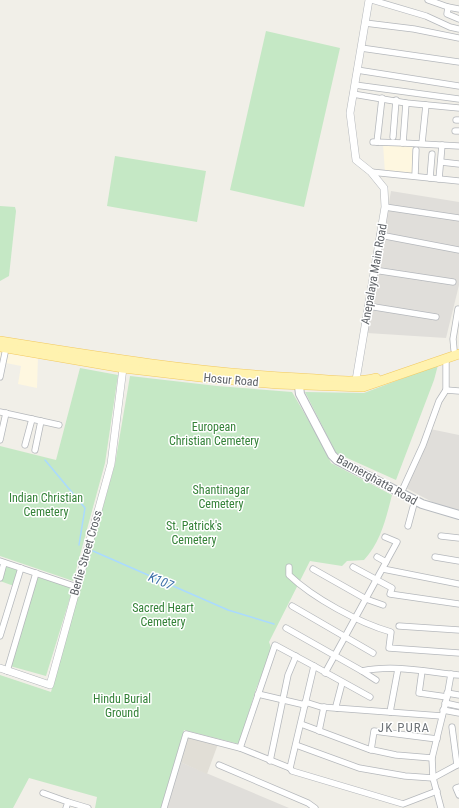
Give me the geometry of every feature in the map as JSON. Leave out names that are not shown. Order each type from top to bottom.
[{"type":"main road","name":"Hosur Road","points":[[2,346],[123,368],[209,378],[298,381],[370,379],[396,372],[457,351]]},
{"type":"main road","name":"Hosur Road","points":[[2,346],[298,381],[362,387],[446,358],[457,351]]},
{"type":"main road","name":"Bannerghatta Road","points":[[298,381],[300,394],[329,449],[337,460],[415,500],[442,511],[459,514]]},
{"type":"street","name":"Anepalaya Main Road","points":[[356,380],[385,207],[384,188],[371,172],[356,160],[356,142],[350,114],[360,48],[371,0]]},
{"type":"street","points":[[371,0],[426,16],[450,27],[459,29]]},
{"type":"street","points":[[428,0],[459,9]]},
{"type":"street","points":[[448,7],[447,14],[459,19]]},
{"type":"street","points":[[365,23],[414,29],[459,38]]},
{"type":"street","points":[[360,48],[459,62]]},
{"type":"street","points":[[357,70],[459,86]]},
{"type":"street","points":[[355,85],[459,99]]},
{"type":"street","points":[[353,94],[396,100],[406,103],[459,108]]},
{"type":"street","points":[[382,98],[375,142],[422,143],[459,146]]},
{"type":"street","points":[[392,137],[396,100]]},
{"type":"street","points":[[404,143],[406,103]]},
{"type":"street","points":[[422,143],[426,105]]},
{"type":"street","points":[[439,179],[442,145]]},
{"type":"street","points":[[415,176],[416,150]]},
{"type":"street","points":[[430,178],[432,154]]},
{"type":"street","points":[[441,162],[459,164]]},
{"type":"street","points":[[371,172],[459,181]]},
{"type":"street","points":[[385,207],[459,218]]},
{"type":"street","points":[[380,235],[459,250]]},
{"type":"street","points":[[374,270],[453,282]]},
{"type":"street","points":[[368,306],[436,317]]},
{"type":"street","points":[[457,351],[453,339],[458,309]]},
{"type":"street","points":[[0,377],[2,346]]},
{"type":"street","points":[[401,493],[423,445],[438,401],[446,390],[446,358]]},
{"type":"street","name":"Berlie Street Cross","points":[[4,670],[50,685],[111,464],[123,368]]},
{"type":"street","points":[[446,390],[459,391]]},
{"type":"street","points":[[0,440],[3,412],[59,424]]},
{"type":"street","points":[[25,445],[32,418]]},
{"type":"street","points":[[35,450],[41,421]]},
{"type":"street","points":[[408,526],[415,500]]},
{"type":"street","points":[[441,536],[459,538]]},
{"type":"street","points":[[325,673],[345,637],[354,617],[366,599],[397,542],[385,537]]},
{"type":"street","points":[[377,557],[386,562]]},
{"type":"street","points":[[435,557],[459,561]]},
{"type":"street","points":[[0,578],[2,562],[77,587]]},
{"type":"street","points":[[289,567],[289,575],[302,587],[354,617],[374,627],[391,632],[389,648],[459,653]]},
{"type":"street","points":[[353,567],[392,588],[390,594],[459,604]]},
{"type":"street","points":[[0,636],[21,568]]},
{"type":"street","points":[[313,569],[366,599],[383,605]]},
{"type":"street","points":[[383,569],[459,584]]},
{"type":"street","points":[[4,670],[36,573]]},
{"type":"street","points":[[292,606],[372,653]]},
{"type":"street","points":[[399,626],[459,630]]},
{"type":"street","points":[[286,628],[376,680]]},
{"type":"street","points":[[240,748],[275,645],[370,697]]},
{"type":"street","points":[[270,761],[288,675],[296,656]]},
{"type":"street","points":[[290,768],[314,666]]},
{"type":"street","points":[[362,671],[373,668],[398,669],[459,675]]},
{"type":"street","points":[[390,712],[398,669]]},
{"type":"street","points":[[422,671],[419,694],[446,698],[459,695]]},
{"type":"street","points":[[441,808],[433,778],[432,758],[451,674]]},
{"type":"street","points":[[337,708],[336,706],[342,683]]},
{"type":"street","points":[[258,694],[282,701],[324,707],[390,712],[459,712]]},
{"type":"street","points":[[446,698],[459,706]]},
{"type":"street","points":[[319,731],[324,707]]},
{"type":"street","points":[[301,724],[371,750],[396,755],[432,758]]},
{"type":"street","points":[[296,745],[359,768],[405,776],[433,778],[458,765],[452,727]]},
{"type":"street","points":[[371,750],[374,731],[437,738]]},
{"type":"street","points":[[164,808],[186,734],[240,748],[290,768],[292,771],[403,806],[437,791]]},
{"type":"street","points":[[219,765],[308,803],[315,808]]},
{"type":"street","points":[[459,787],[456,788],[459,795]]},
{"type":"street","points":[[43,793],[67,805],[88,808]]},
{"type":"shaded area","points":[[383,144],[412,144],[413,175],[385,173]]},
{"type":"shaded area","points":[[391,191],[459,202],[459,285],[446,338],[367,333]]},
{"type":"shaded area","points":[[0,350],[38,357],[37,388],[18,384],[21,366],[1,362],[0,367]]},
{"type":"shaded area","points":[[430,429],[459,435],[459,511],[436,504],[406,488]]},
{"type":"shaded area","points":[[188,736],[218,744],[207,774],[180,762]]},
{"type":"shaded area","points":[[180,762],[289,808],[165,808]]},
{"type":"green space","points":[[266,31],[340,48],[304,207],[230,190]]},
{"type":"green space","points":[[115,156],[206,171],[197,222],[107,206]]},
{"type":"green space","points":[[0,206],[15,207],[16,211],[9,276],[0,281]]},
{"type":"green space","points":[[438,365],[434,380],[396,480],[336,453],[305,392],[364,393]]},
{"type":"green space","name":"Indian Christian Cemetery","points":[[80,368],[118,375],[105,463],[73,581],[0,556],[0,446],[56,460]]},
{"type":"green space","name":"Shantinagar Cemetery","points":[[130,376],[217,386],[292,392],[320,440],[331,463],[392,495],[385,521],[379,538],[364,560],[347,561],[342,566],[310,561],[269,642],[272,650],[256,689],[239,744],[184,730],[161,808],[95,808],[97,797],[29,778],[13,808],[0,808],[0,675],[51,692],[115,464]]},
{"type":"green space","points":[[5,564],[19,569],[14,586],[0,581]]},
{"type":"green space","points":[[37,577],[73,588],[46,676],[10,666]]},
{"type":"waterway","name":"K107","points":[[45,460],[85,508],[79,545]]},
{"type":"waterway","name":"K107","points":[[93,551],[228,610],[274,624]]},
{"type":"district","name":"JK PURA","points":[[404,727]]},
{"type":"park label","name":"European Christian Cemetery","points":[[214,434]]},
{"type":"park label","name":"St. Patrick's Cemetery","points":[[194,533]]},
{"type":"park label","name":"Sacred Heart Cemetery","points":[[163,615]]},
{"type":"park label","name":"Hindu Burial Ground","points":[[122,706]]}]
